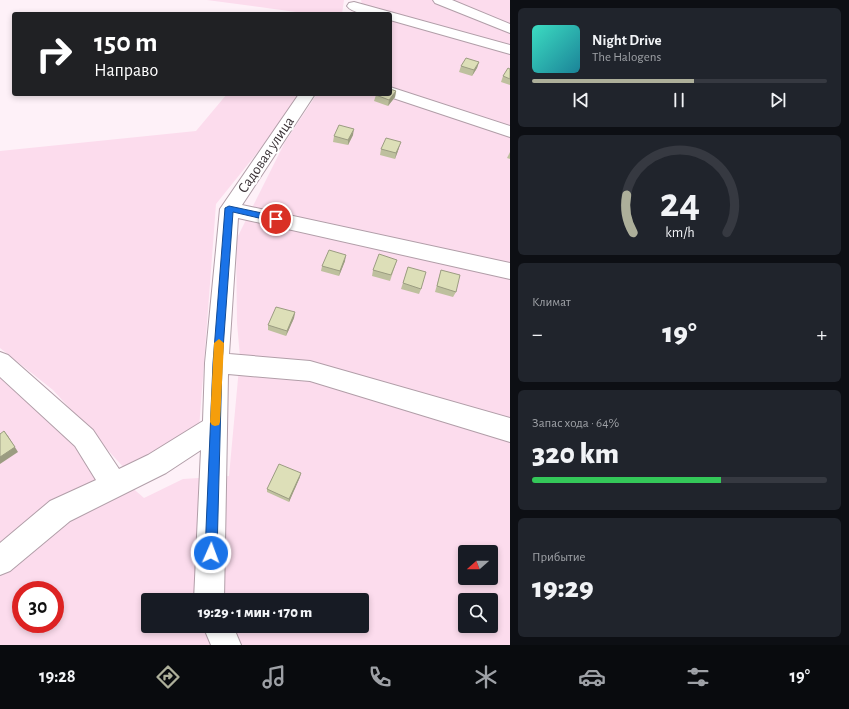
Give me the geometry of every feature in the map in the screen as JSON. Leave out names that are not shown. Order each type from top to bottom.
[{"type":"street","points":[[440,0],[510,28]]},
{"type":"street","points":[[354,7],[374,12]]},
{"type":"street","points":[[392,17],[510,50]]},
{"type":"street","points":[[392,93],[510,132]]},
{"type":"street","name":"Садовая улица","points":[[209,593],[218,363],[229,208],[306,96]]},
{"type":"street","points":[[229,208],[510,271]]},
{"type":"street","points":[[0,362],[84,438],[114,485]]},
{"type":"street","points":[[218,363],[310,371],[510,430]]},
{"type":"street","points":[[0,561],[60,511],[157,464],[215,427]]},
{"type":"street","points":[[221,633],[226,645]]},
{"type":"shaded area","points":[[207,0],[344,0],[342,12],[296,12]]},
{"type":"shaded area","points":[[361,0],[510,0],[510,645],[0,645],[0,373],[144,498],[183,479],[229,476],[240,357],[237,323],[236,240],[285,142],[316,96],[392,96],[392,12],[364,12]]},
{"type":"shaded area","points":[[225,96],[297,96],[277,128],[216,204],[199,429],[126,470],[53,390],[0,348],[0,151],[196,131]]},
{"type":"building","points":[[466,58],[479,62],[474,70],[461,66]]},
{"type":"building","points":[[508,68],[510,69],[510,79],[503,76]]},
{"type":"building","points":[[392,90],[396,91],[389,100],[379,96],[392,96]]},
{"type":"building","points":[[339,125],[354,129],[348,140],[334,136]]},
{"type":"building","points":[[386,138],[401,142],[396,153],[381,149]]},
{"type":"building","points":[[329,250],[346,255],[340,271],[322,266]]},
{"type":"building","points":[[379,254],[397,260],[391,275],[373,270]]},
{"type":"building","points":[[408,267],[426,272],[421,289],[403,283]]},
{"type":"building","points":[[441,270],[460,275],[456,292],[437,286]]},
{"type":"building","points":[[276,307],[295,312],[287,331],[268,325]]},
{"type":"building","points":[[4,431],[15,447],[0,457],[0,434]]},
{"type":"building","points":[[279,464],[301,473],[289,499],[267,489]]},
{"type":"slow traffic","points":[[215,422],[219,343]]},
{"type":"route","points":[[211,553],[218,363],[229,208],[276,219]]}]
